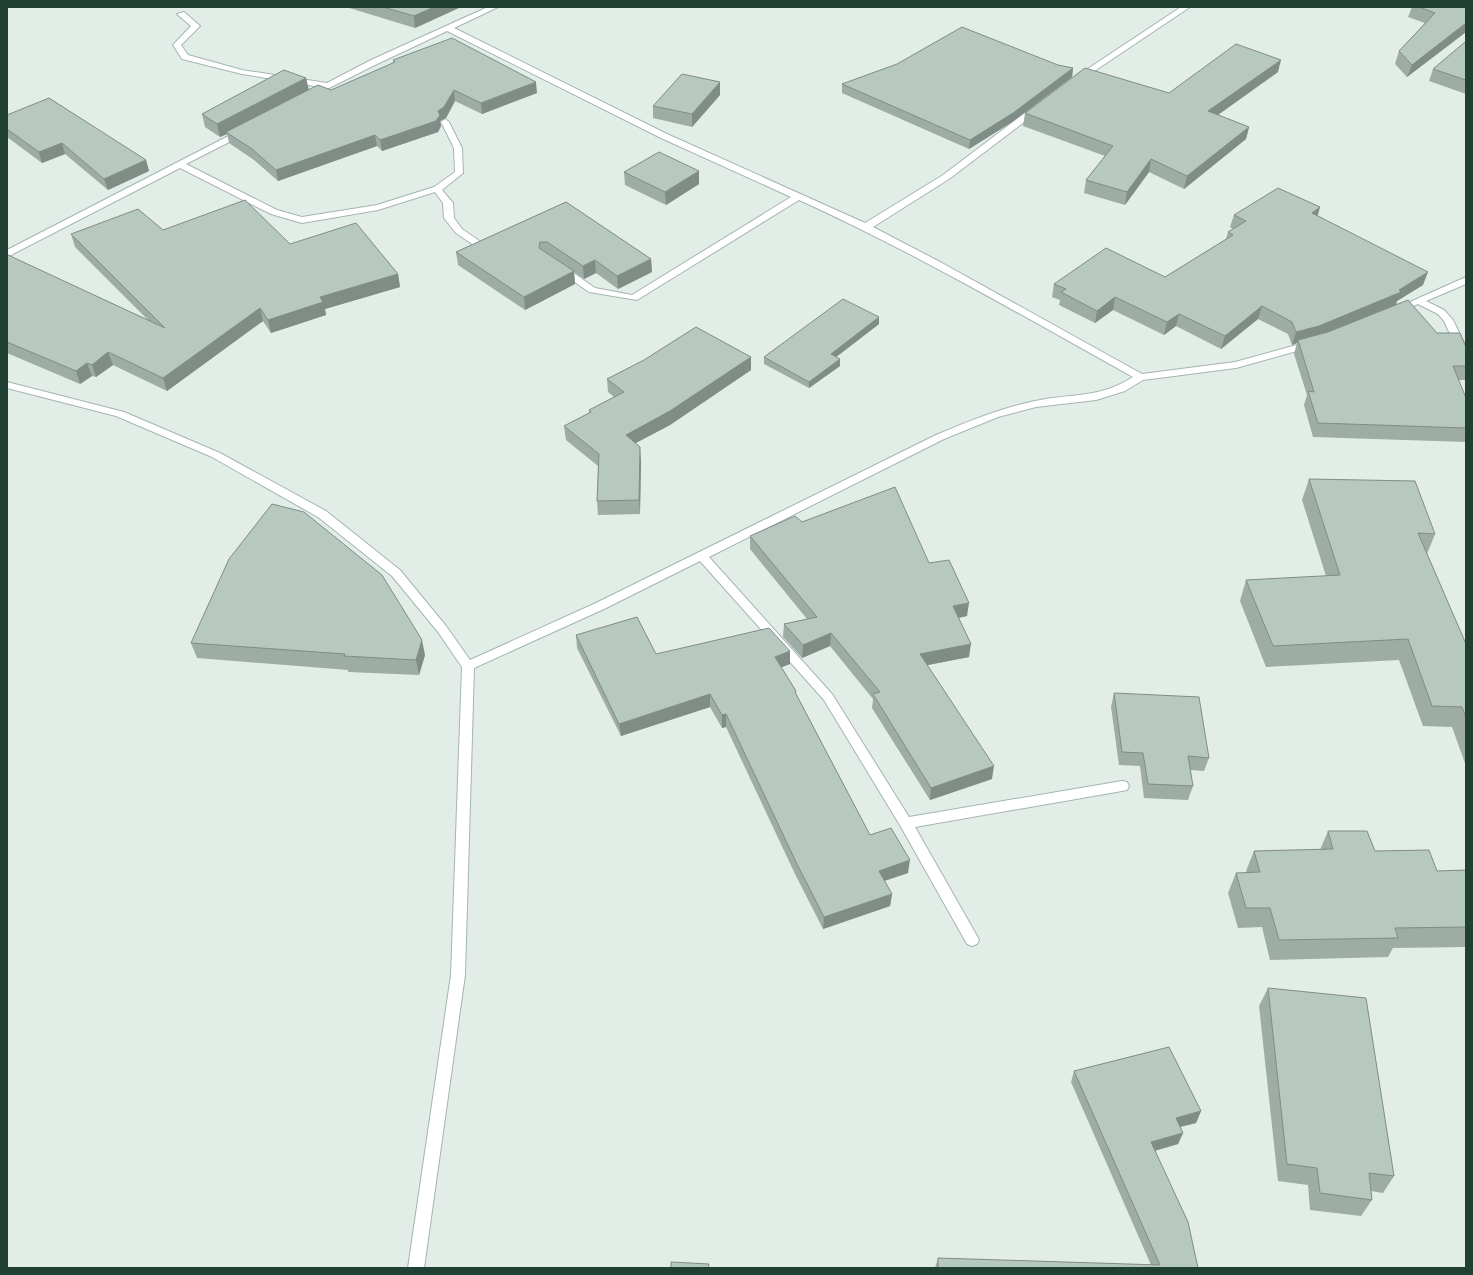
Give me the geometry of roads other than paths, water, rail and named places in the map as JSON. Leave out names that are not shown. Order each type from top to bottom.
[{"type":"street","points":[[301,101],[328,86],[447,28],[494,7]]},
{"type":"street","points":[[1072,82],[1186,7]]},
{"type":"street","points":[[181,14],[196,26],[177,45],[185,57],[242,72],[328,86]]},
{"type":"street","points":[[447,28],[664,136],[866,228],[939,265],[1140,377]]},
{"type":"street","points":[[866,228],[946,177],[1043,103]]},
{"type":"street","points":[[179,164],[274,212],[302,220],[378,207],[437,189],[459,173],[458,148],[445,122]]},
{"type":"street","points":[[7,254],[247,129]]},
{"type":"street","points":[[437,189],[448,203],[449,218],[459,231],[478,244]]},
{"type":"street","points":[[556,266],[592,290],[634,298],[798,196]]},
{"type":"street","points":[[1384,316],[1466,280]]},
{"type":"street","points":[[1419,301],[1441,312],[1448,320],[1466,358]]},
{"type":"street","points":[[468,666],[600,606],[940,436],[994,415],[1036,404],[1096,396],[1121,390],[1140,377],[1236,365],[1319,342]]},
{"type":"street","points":[[7,385],[120,414],[216,455],[322,514],[396,573],[442,629],[468,666],[458,975],[416,1268]]},
{"type":"street","points":[[701,555],[828,697],[906,823],[972,940]]},
{"type":"street","points":[[906,823],[1122,786]]}]
